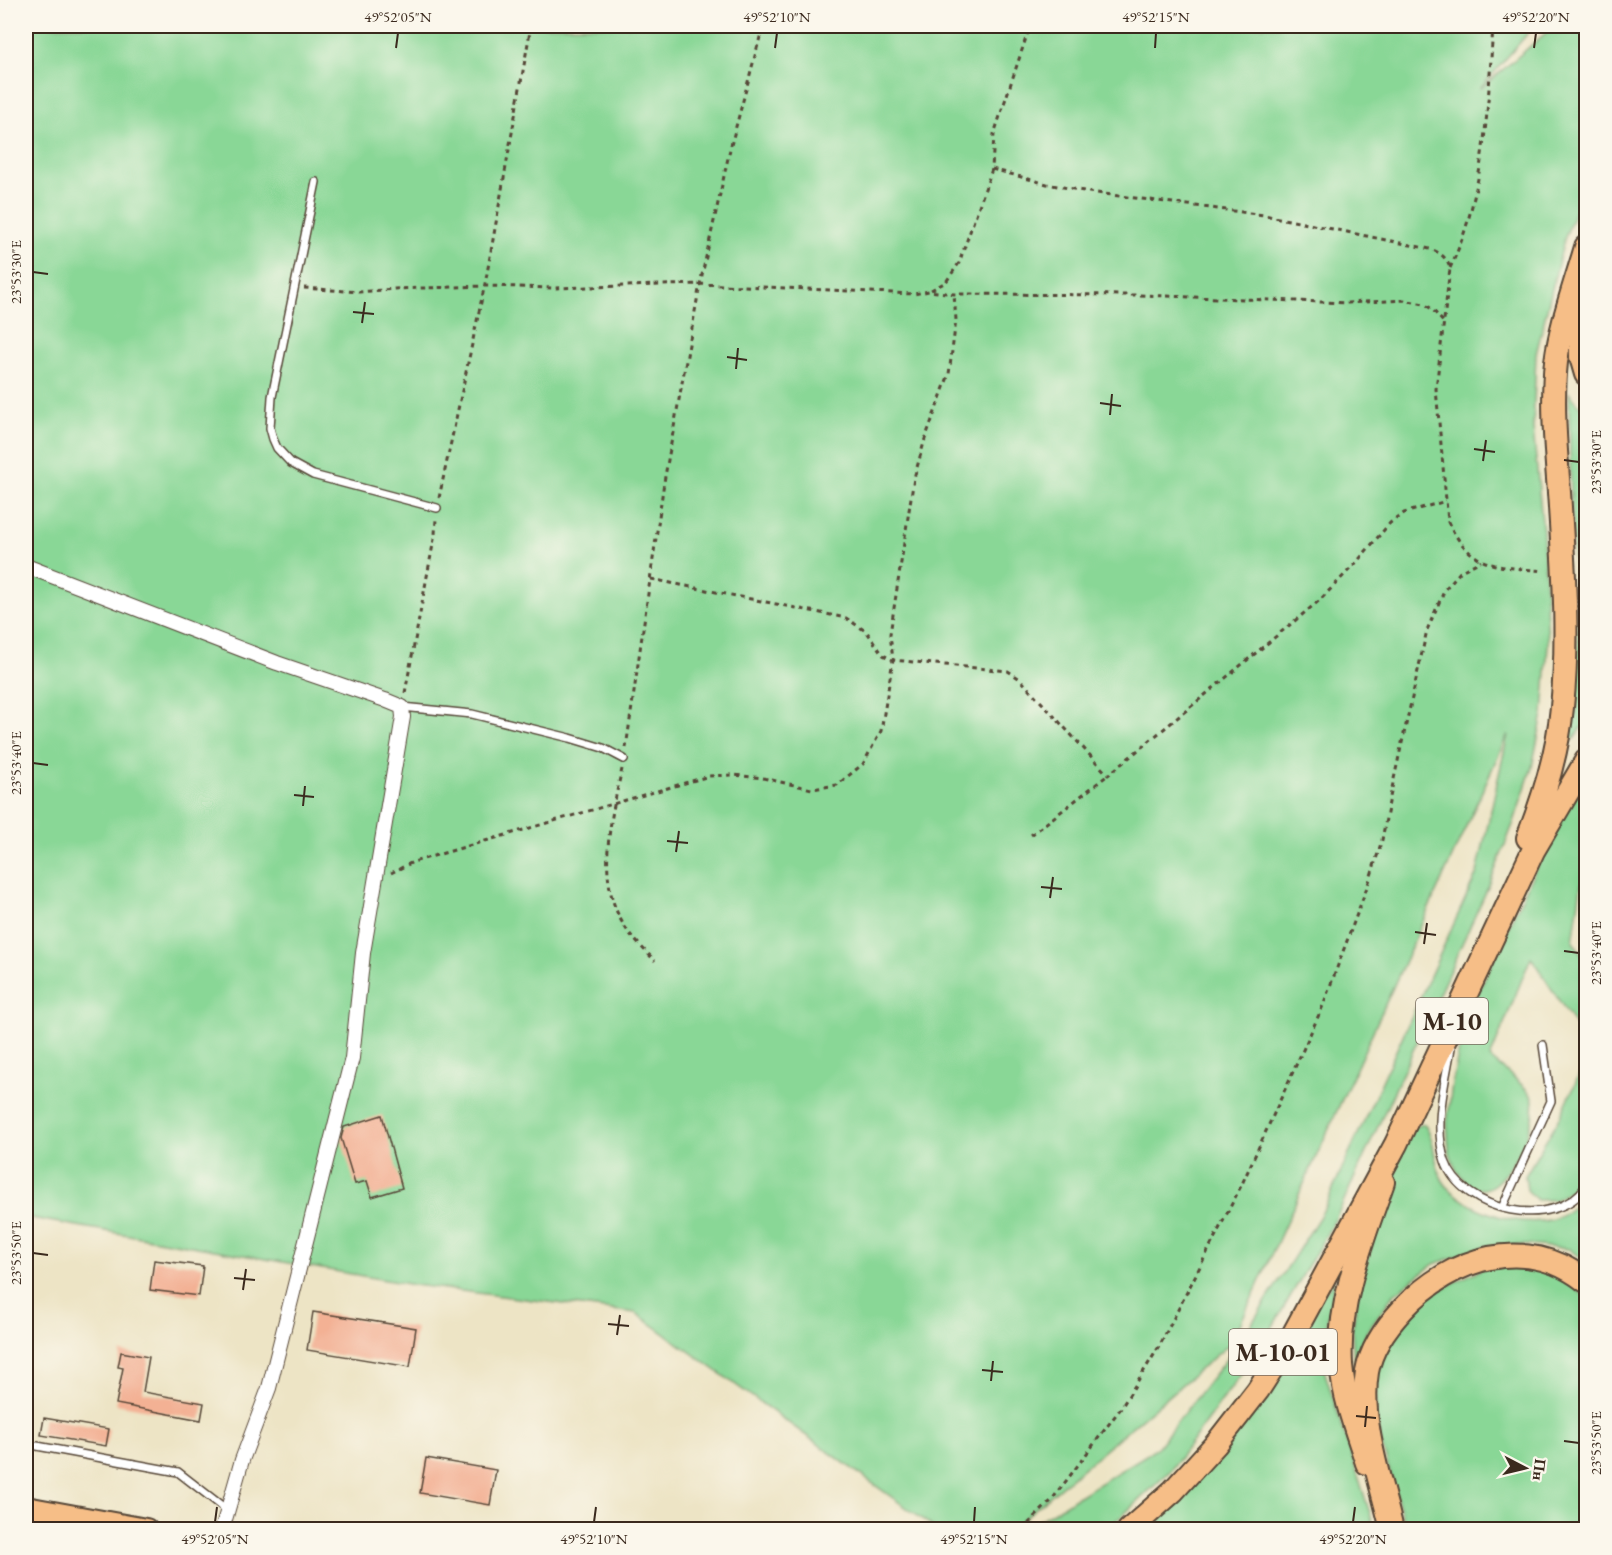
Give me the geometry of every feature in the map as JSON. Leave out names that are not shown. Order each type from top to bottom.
[{"type":"main road","points":[[1584,256],[1579,314],[1581,357],[1587,374]]},
{"type":"main road","points":[[1510,900],[1512,881],[1550,770],[1562,709],[1566,655],[1564,573],[1555,421],[1556,362],[1567,307],[1584,256]]},
{"type":"main road","name":"М-10","points":[[1392,1530],[1351,1415],[1341,1365],[1341,1337],[1355,1269],[1396,1144],[1533,851],[1587,761]]},
{"type":"main road","name":"М-10-01","points":[[1129,1530],[1180,1483],[1216,1444],[1258,1390],[1292,1337],[1332,1266],[1396,1144]]},
{"type":"main road","points":[[1392,1530],[1366,1413],[1367,1371],[1388,1325],[1429,1285],[1456,1268],[1488,1257],[1528,1256],[1556,1263],[1587,1281]]},
{"type":"main road","points":[[26,1508],[47,1521],[146,1530]]},
{"type":"street","points":[[26,566],[277,663],[402,707],[403,717],[363,953],[352,1058],[268,1388],[242,1460],[222,1530]]},
{"type":"lane","points":[[316,182],[272,397],[270,428],[277,448],[291,463],[313,475],[437,508]]},
{"type":"lane","points":[[402,707],[472,714],[570,738],[603,748],[624,759]]},
{"type":"lane","points":[[1454,1018],[1440,1119],[1441,1145],[1446,1164],[1455,1179],[1467,1193],[1502,1208],[1547,1210],[1564,1205],[1587,1186]]},
{"type":"lane","points":[[1502,1208],[1551,1101],[1543,1045]]},
{"type":"lane","points":[[37,1446],[178,1472],[227,1510]]},
{"type":"path","points":[[485,286],[531,26]]},
{"type":"path","points":[[655,961],[623,925],[615,908],[609,886],[608,855],[664,482],[700,284],[730,149],[764,26]]},
{"type":"path","points":[[294,287],[333,292],[359,292],[485,286],[554,288],[700,284],[914,294],[929,291],[946,282],[959,263],[992,169],[994,134],[1030,26]]},
{"type":"path","points":[[1493,26],[1488,107],[1478,172],[1461,245],[1450,268],[1436,389],[1448,522],[1466,551],[1481,561],[1498,566],[1564,573]]},
{"type":"path","points":[[992,169],[1047,184],[1089,192],[1264,215],[1430,249],[1440,253],[1450,268]]},
{"type":"path","points":[[929,291],[954,294],[1140,296],[1348,303],[1404,300],[1424,304],[1432,309],[1444,323]]},
{"type":"path","points":[[376,880],[413,862],[709,776],[733,775],[763,778],[812,789],[837,785],[863,764],[881,731],[893,660],[890,634],[914,478],[925,439],[949,374],[956,320],[954,294]]},
{"type":"path","points":[[1031,835],[1108,775],[1320,600],[1390,523],[1404,513],[1446,501]]},
{"type":"path","points":[[1022,1530],[1051,1501],[1121,1408],[1160,1345],[1242,1184],[1322,1008],[1370,879],[1382,840],[1427,630],[1445,589],[1461,571],[1481,561]]},
{"type":"path","points":[[651,579],[846,618],[867,632],[883,655],[893,660],[1008,671],[1020,679],[1108,775]]},
{"type":"green space","points":[[27,26],[1534,26],[1480,89],[1554,26],[1586,26],[1586,183],[1564,240],[1536,354],[1533,428],[1543,532],[1548,644],[1543,714],[1532,767],[1490,883],[1335,1220],[1259,1350],[1170,1471],[1122,1516],[1103,1529],[1025,1529],[1156,1449],[1242,1339],[1322,1213],[1477,873],[1508,734],[1232,1342],[1011,1529],[936,1529],[636,1313],[414,1285],[26,1217]]},
{"type":"green space","points":[[1569,393],[1586,413],[1586,723],[1568,745],[1576,709],[1578,647],[1571,501]]},
{"type":"green space","points":[[1586,775],[1586,874],[1581,886],[1573,942],[1586,959],[1586,1042],[1531,957],[1490,1058],[1531,1095],[1532,1118],[1521,1148],[1504,1175],[1485,1189],[1471,1188],[1456,1170],[1449,1151],[1447,1123],[1465,1020],[1549,840]]},
{"type":"green space","points":[[1586,1060],[1586,1171],[1572,1189],[1555,1200],[1537,1200],[1527,1190],[1525,1176],[1560,1117]]},
{"type":"green space","points":[[1424,1124],[1431,1137],[1443,1181],[1452,1192],[1480,1209],[1497,1216],[1532,1222],[1561,1216],[1586,1196],[1586,1262],[1569,1249],[1527,1245],[1487,1246],[1434,1264],[1394,1294],[1367,1331],[1354,1361],[1352,1331],[1358,1295],[1382,1206],[1405,1144],[1414,1127]]},
{"type":"green space","points":[[1488,1266],[1518,1266],[1541,1270],[1562,1279],[1586,1297],[1586,1529],[1406,1529],[1375,1421],[1378,1354],[1422,1298]]},
{"type":"green space","points":[[1335,1279],[1323,1346],[1325,1373],[1375,1529],[1141,1530]]},
{"type":"building","points":[[382,1115],[402,1188],[372,1197],[367,1181],[355,1184],[341,1138],[344,1127]]},
{"type":"building","points":[[154,1260],[203,1266],[199,1296],[150,1290]]},
{"type":"building","points":[[313,1312],[416,1328],[410,1367],[307,1350]]},
{"type":"building","points":[[121,1352],[149,1357],[143,1392],[204,1403],[201,1420],[116,1404],[123,1368],[118,1367]]},
{"type":"building","points":[[44,1418],[109,1429],[106,1446],[41,1435]]},
{"type":"building","points":[[426,1458],[496,1470],[490,1505],[420,1493]]}]
